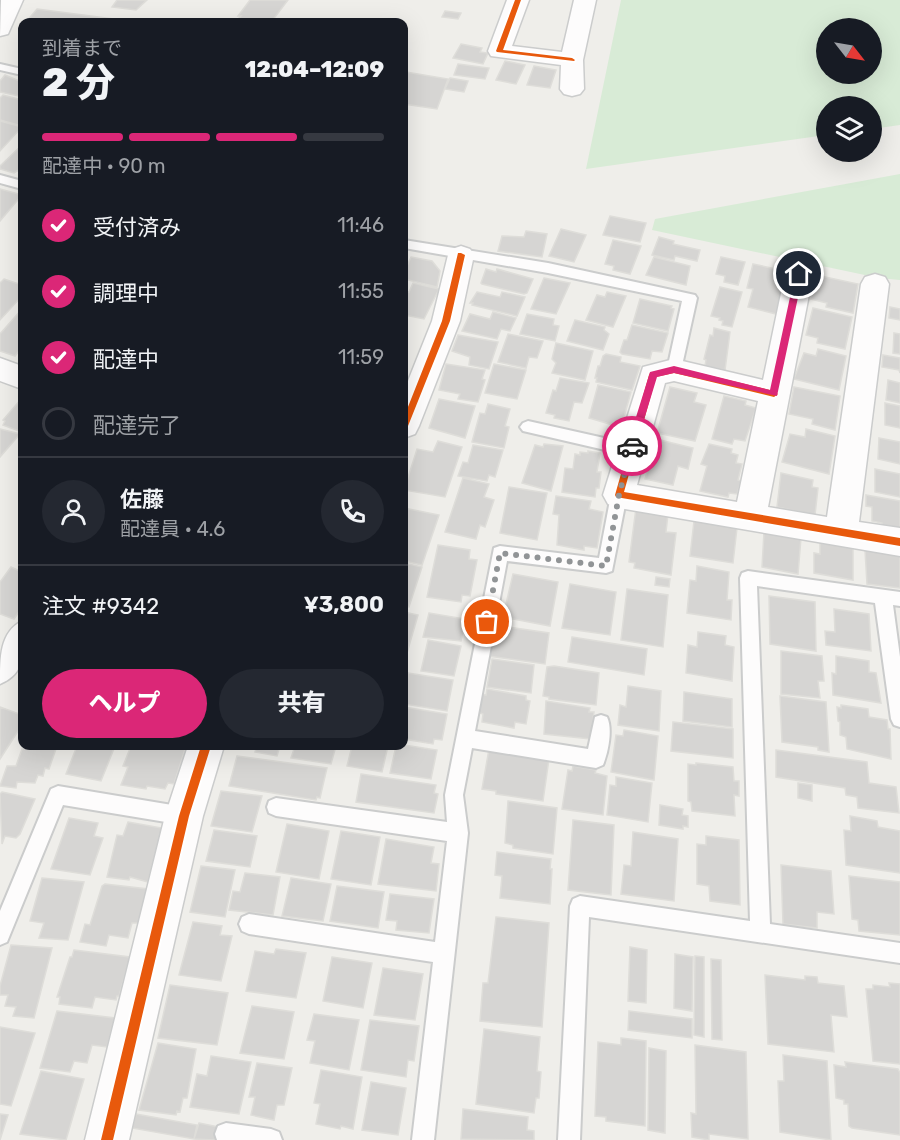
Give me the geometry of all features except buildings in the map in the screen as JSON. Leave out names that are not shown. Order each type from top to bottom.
[{"type":"street","points":[[0,29],[12,0]]},
{"type":"street","points":[[518,0],[499,51],[572,60]]},
{"type":"street","points":[[572,89],[572,60],[585,0]]},
{"type":"street","points":[[408,416],[446,321],[461,255]]},
{"type":"street","points":[[750,515],[799,274]]},
{"type":"street","points":[[841,532],[875,284]]},
{"type":"street","points":[[0,369],[18,376]]},
{"type":"street","points":[[774,394],[674,370],[653,375],[619,495],[750,515],[900,542]]},
{"type":"street","points":[[0,668],[18,642]]},
{"type":"street","points":[[107,1140],[184,816],[205,750]]},
{"type":"lane","points":[[0,67],[18,71]]},
{"type":"lane","points":[[0,179],[18,185]]},
{"type":"lane","points":[[408,245],[548,268],[690,298],[674,370]]},
{"type":"lane","points":[[528,427],[631,450]]},
{"type":"lane","points":[[423,1140],[458,833],[454,795],[500,553],[606,566],[619,495]]},
{"type":"lane","points":[[760,933],[748,578],[892,598],[900,719]]},
{"type":"lane","points":[[465,738],[596,759],[601,723]]},
{"type":"lane","points":[[0,935],[58,795],[184,816]]},
{"type":"lane","points":[[276,807],[458,833]]},
{"type":"lane","points":[[569,1140],[580,906],[900,953]]},
{"type":"lane","points":[[249,924],[444,953]]},
{"type":"lane","points":[[226,1134],[271,1140]]},
{"type":"green space","points":[[621,0],[900,0],[900,125],[882,128],[882,96],[816,96],[816,136],[586,169]]},
{"type":"green space","points":[[900,174],[900,280],[879,278],[652,230],[655,219]]},
{"type":"cycle path","points":[[518,0],[499,51],[572,60]]},
{"type":"cycle path","points":[[408,416],[446,321],[461,255]]},
{"type":"cycle path","points":[[774,394],[674,370],[653,375],[619,495],[900,542]]},
{"type":"cycle path","points":[[107,1140],[184,816],[205,750]]},
{"type":"way so far","points":[[487,622],[500,553],[606,566],[619,495],[632,446]]},
{"type":"route","points":[[632,446],[653,375],[674,370],[774,394],[799,274]]}]
